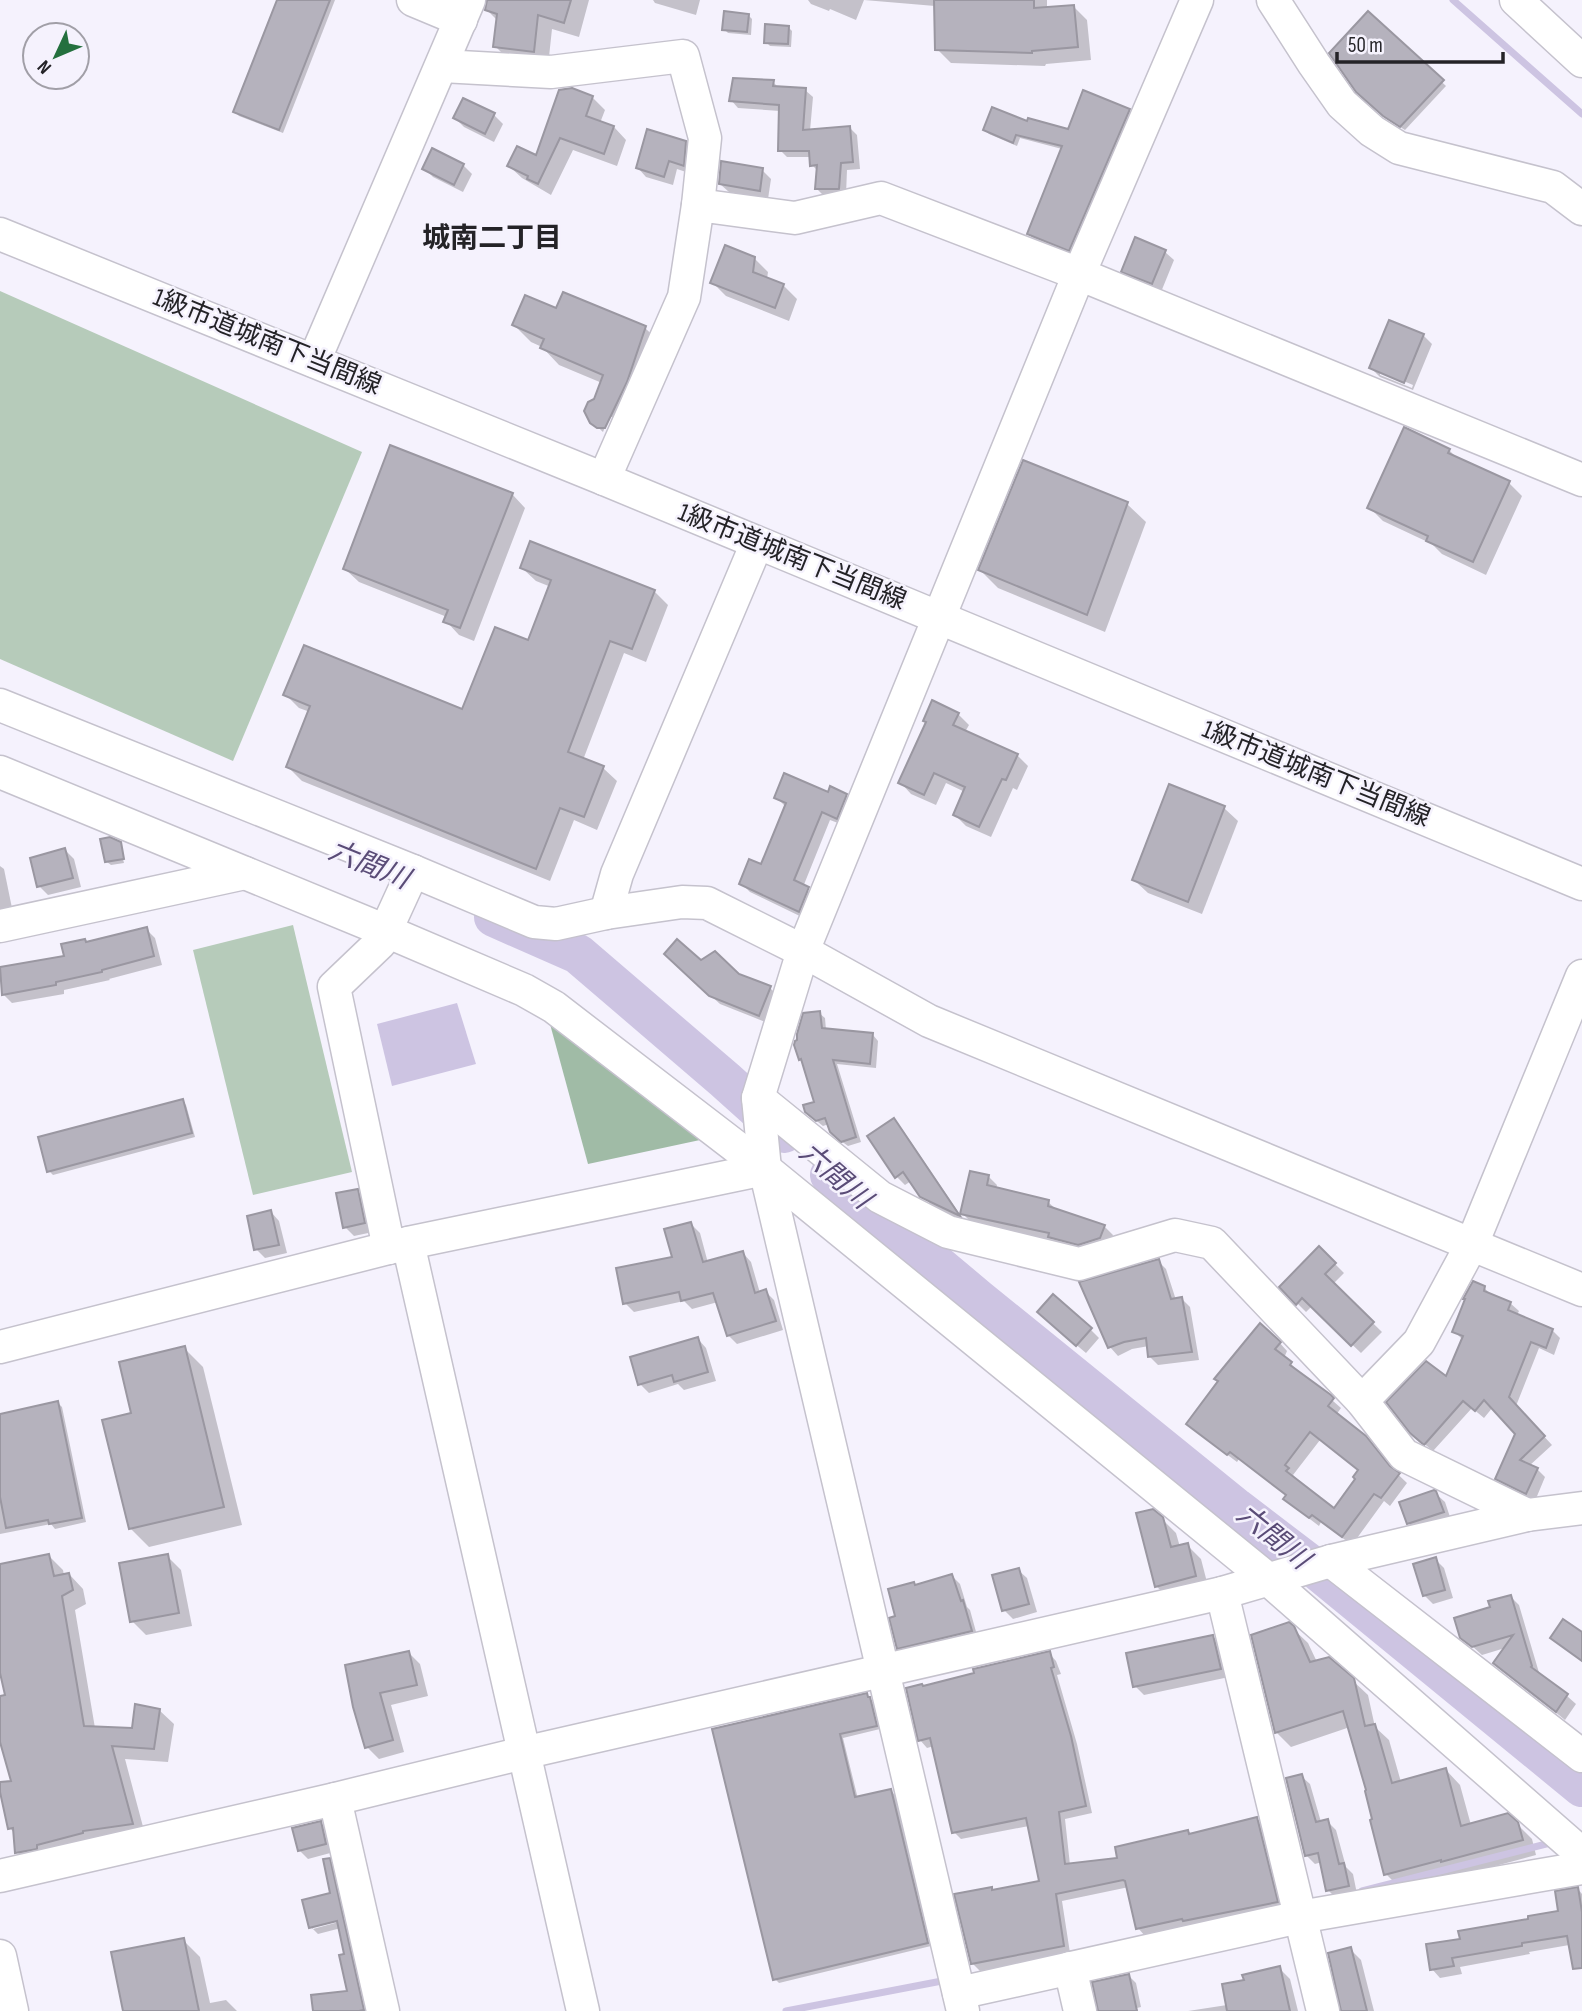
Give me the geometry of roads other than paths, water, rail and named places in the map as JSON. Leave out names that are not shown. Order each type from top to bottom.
[{"type":"street","points":[[314,362],[465,10],[412,0]]},
{"type":"street","points":[[1198,0],[1079,274],[803,951],[758,1098],[765,1169],[961,2002],[1070,1968],[1300,1917],[1582,1868]]},
{"type":"street","points":[[1273,0],[1342,104],[1372,131],[1399,148],[1553,187],[1582,209]]},
{"type":"street","points":[[1516,0],[1582,61]]},
{"type":"street","points":[[442,66],[551,72],[683,56],[705,138],[684,297],[604,479]]},
{"type":"street","points":[[698,205],[795,218],[881,198],[1079,274],[1582,480]]},
{"type":"street","name":"1級市道城南下当間線","points":[[0,234],[604,479],[1582,884]]},
{"type":"street","points":[[607,913],[617,874],[757,543]]},
{"type":"street","points":[[0,705],[534,922],[556,924],[682,902],[707,903],[803,951],[929,1021],[1582,1290]]},
{"type":"street","points":[[0,772],[386,931],[524,990],[554,1007],[765,1169],[1269,1580],[1582,1854]]},
{"type":"street","points":[[413,871],[380,943],[334,987],[523,1753],[583,2011]]},
{"type":"street","points":[[0,926],[246,873]]},
{"type":"street","points":[[1362,1401],[1419,1342],[1472,1244],[1582,976]]},
{"type":"street","points":[[758,1098],[880,1197],[948,1232],[1079,1264],[1175,1235],[1212,1243],[1362,1401],[1404,1455],[1527,1515]]},
{"type":"street","points":[[0,1347],[398,1246],[765,1169]]},
{"type":"street","points":[[0,1876],[1222,1592],[1331,1562],[1527,1515],[1582,1508]]},
{"type":"street","points":[[1331,1562],[1582,1756]]},
{"type":"street","points":[[1222,1592],[1323,2011]]},
{"type":"street","points":[[335,1799],[383,2011]]},
{"type":"street","points":[[0,1956],[12,2011]]},
{"type":"street","points":[[1070,1968],[1080,2011]]},
{"type":"waterway","points":[[1453,0],[1582,114]]},
{"type":"waterway","name":"六間川","points":[[494,917],[578,954],[784,1133]]},
{"type":"waterway","name":"六間川","points":[[830,1175],[978,1299],[1236,1508],[1316,1569],[1582,1787]]},
{"type":"waterway","points":[[1362,1891],[1554,1842]]},
{"type":"waterway","points":[[786,2011],[947,1980]]},
{"type":"district","name":"城南二丁目","points":[[492,238]]}]
